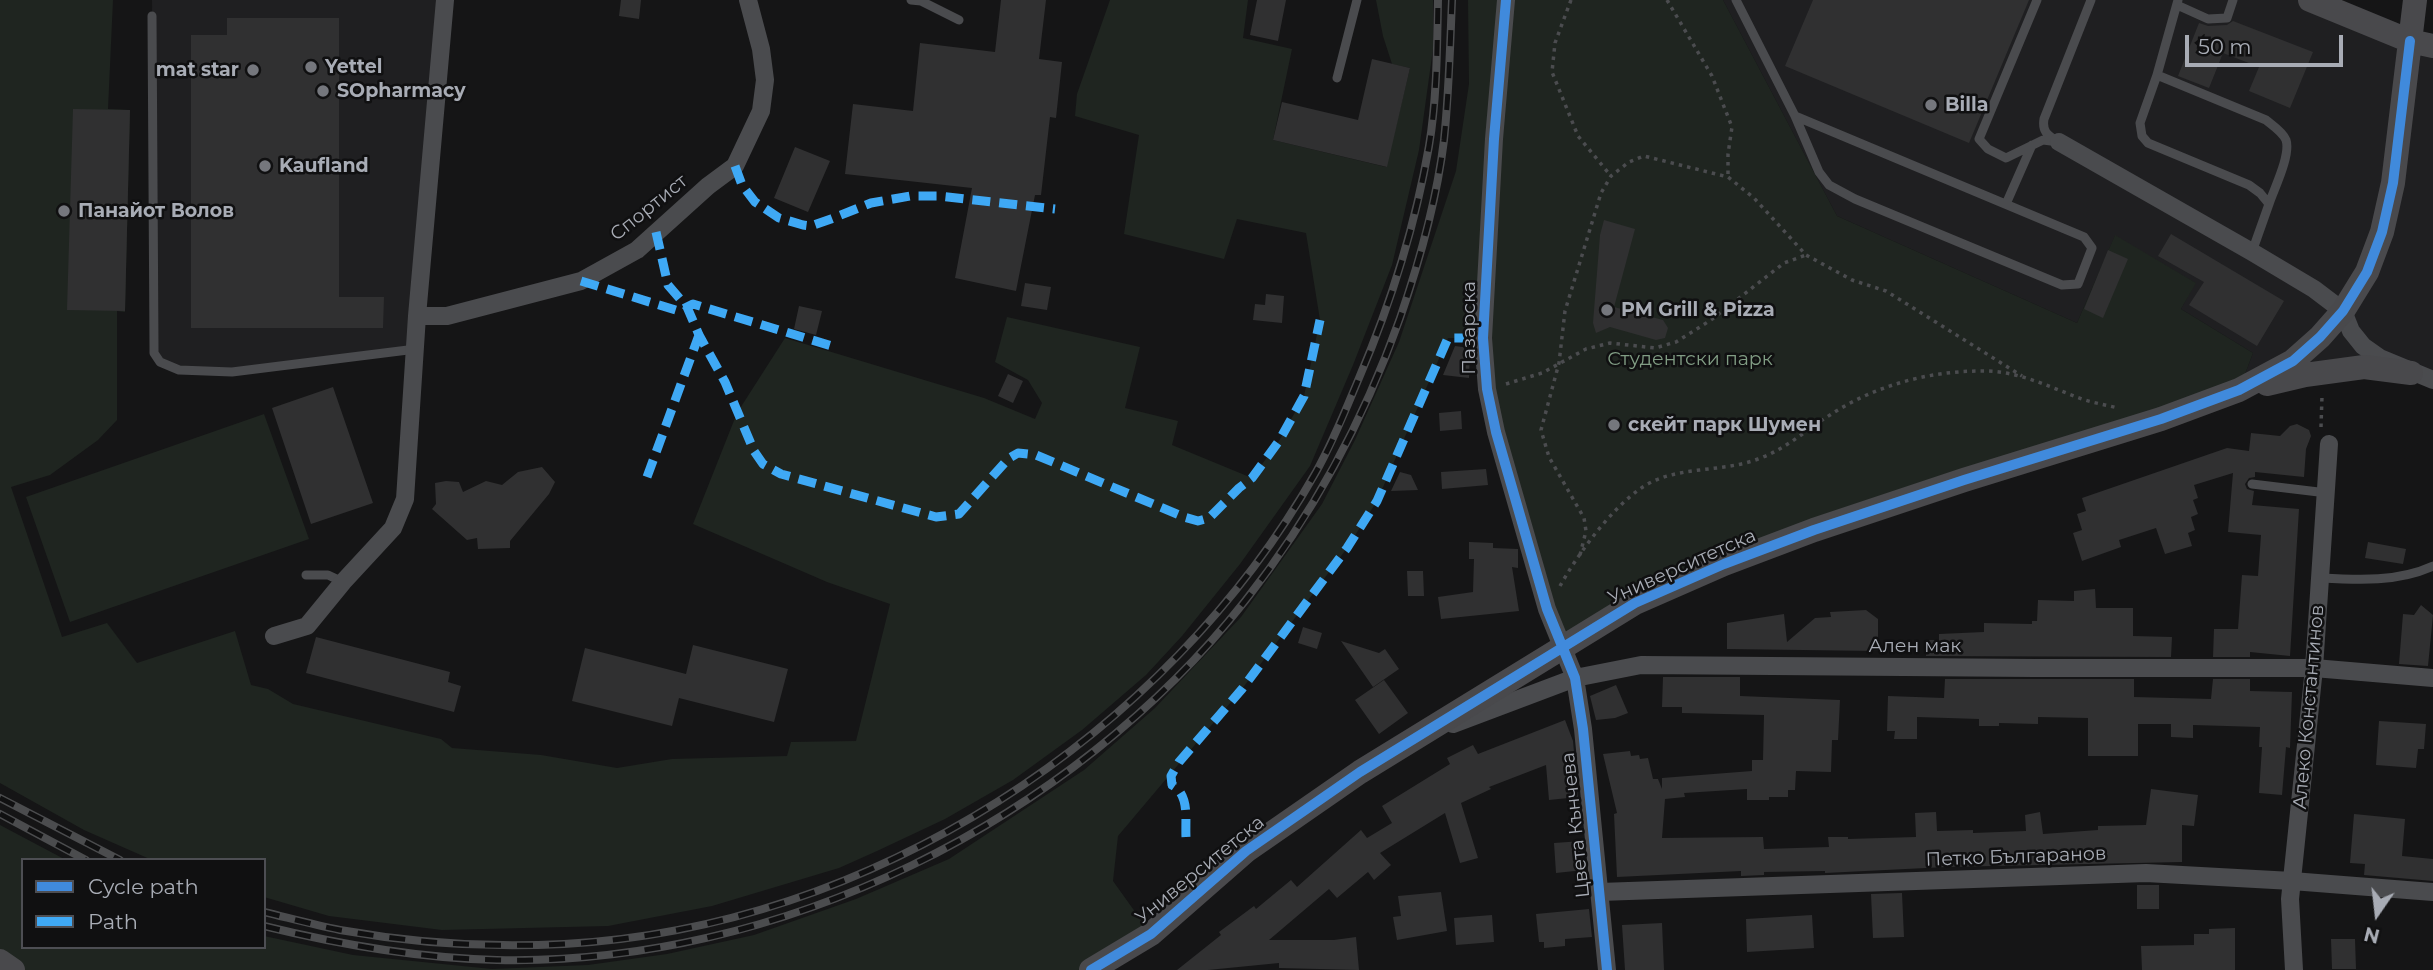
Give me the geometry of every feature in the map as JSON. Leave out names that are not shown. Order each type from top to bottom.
[{"type":"street","points":[[274,636],[307,626],[393,528],[405,499],[417,316],[444,0]]},
{"type":"street","name":"Спортист","points":[[417,316],[447,316],[581,281],[637,250],[708,186],[735,166],[761,111],[765,80],[761,49],[748,0]]},
{"type":"street","name":"Пазарска","points":[[1506,0],[1494,139],[1483,338],[1496,432],[1548,609],[1562,647]]},
{"type":"street","points":[[2310,0],[2421,43]]},
{"type":"street","points":[[2343,312],[2367,272],[2382,232],[2421,43],[2415,0]]},
{"type":"street","points":[[2059,142],[2314,289],[2343,312],[2351,331],[2363,346],[2380,358],[2422,376]]},
{"type":"street","name":"Университетска","points":[[1091,970],[1151,934],[1246,851],[1360,772],[1635,603],[1724,564],[1864,513],[2161,419],[2239,390],[2293,360],[2320,337],[2343,312]]},
{"type":"street","points":[[2239,390],[2364,367],[2422,376]]},
{"type":"street","name":"Алеко Константинов","points":[[2294,970],[2290,900],[2314,668],[2329,444]]},
{"type":"street","name":"Цвета Кънчева","points":[[1562,647],[1575,678],[1583,729],[1607,970]]},
{"type":"street","name":"Ален мак","points":[[1410,740],[1575,678],[1640,665],[2314,668],[2433,678]]},
{"type":"street","name":"Петко Българанов","points":[[1600,892],[2146,873],[2433,892]]},
{"type":"street","points":[[0,961],[13,970]]},
{"type":"lane","points":[[911,0],[921,1],[959,20]]},
{"type":"lane","points":[[1338,78],[1357,0]]},
{"type":"lane","points":[[1736,0],[1796,116],[1819,172],[1829,185],[1855,199],[2062,285],[2077,284],[2092,247],[2084,237],[1796,116]]},
{"type":"lane","points":[[2037,0],[1979,139],[1988,149],[2006,158],[2043,140],[2059,142]]},
{"type":"lane","points":[[2059,142],[2047,135],[2043,126],[2044,119],[2091,0]]},
{"type":"lane","points":[[2234,0],[2227,18],[2208,19],[2178,3],[2140,123],[2142,136],[2148,143],[2249,185],[2260,192],[2269,204]]},
{"type":"lane","points":[[152,16],[154,348],[157,358],[166,366],[179,370],[232,372],[416,349]]},
{"type":"lane","points":[[2157,75],[2266,120],[2286,140],[2286,156],[2252,252]]},
{"type":"lane","points":[[2006,204],[2032,145]]},
{"type":"lane","points":[[2252,484],[2327,493]]},
{"type":"lane","points":[[2321,578],[2389,578],[2414,575],[2433,566]]},
{"type":"lane","points":[[306,575],[328,575],[344,582]]},
{"type":"path","points":[[1571,0],[1555,43],[1552,72],[1578,136],[1611,176]]},
{"type":"path","points":[[1667,0],[1712,76],[1732,127],[1728,177]]},
{"type":"path","points":[[1580,555],[1586,531],[1584,517],[1549,457],[1541,430],[1559,363],[1565,312],[1601,193],[1611,176],[1629,162],[1644,156],[1728,177],[1754,198],[1806,255],[1852,280],[1886,292],[2022,376],[2085,400],[2123,410]]},
{"type":"path","points":[[1488,389],[1542,373],[1586,349],[1610,343],[1655,348],[1676,342],[1711,320],[1784,263],[1806,255]]},
{"type":"path","points":[[1548,609],[1580,555],[1624,503],[1638,490],[1665,475],[1756,460],[1784,448],[1856,399],[1904,382],[1939,374],[1983,370],[2022,376]]},
{"type":"path","points":[[2323,373],[2320,442],[2329,444]]},
{"type":"shaded area","points":[[152,0],[445,0],[416,349],[232,372],[179,370],[160,362],[154,348]]},
{"type":"shaded area","points":[[1723,0],[2310,0],[2433,46],[2433,380],[2411,373],[2239,390],[2253,353],[2181,309],[2195,283],[2115,236],[2077,323],[1837,216]]},
{"type":"green space","points":[[0,0],[113,0],[108,109],[130,110],[125,312],[117,311],[117,420],[98,440],[50,475],[11,487],[62,637],[107,623],[137,663],[235,631],[251,685],[268,689],[293,704],[441,739],[452,748],[541,755],[617,768],[672,759],[787,756],[791,742],[856,741],[890,604],[827,582],[693,524],[737,413],[785,338],[984,398],[1035,419],[1042,403],[1028,380],[995,362],[1007,317],[1140,347],[1125,408],[1178,421],[1172,445],[1252,478],[1279,441],[1304,396],[1320,320],[1306,233],[1237,219],[1224,259],[1124,234],[1139,135],[1075,116],[1077,94],[1110,0],[1248,0],[1243,38],[1292,49],[1273,140],[1386,167],[1410,68],[1392,64],[1376,0],[1433,0],[1433,49],[1419,150],[1392,265],[1310,466],[1240,564],[1182,636],[1146,675],[1082,730],[1013,780],[945,819],[839,868],[712,906],[608,926],[442,930],[329,916],[266,898],[266,858],[147,858],[84,830],[0,783]]},
{"type":"green space","name":"Студентски парк","points":[[1468,0],[1723,0],[1837,216],[2077,323],[2115,235],[2196,283],[2181,309],[2253,353],[2239,390],[1815,530],[1562,647],[1496,432],[1483,338],[1448,338],[1377,501],[1347,548],[1242,689],[1118,836],[1113,881],[1151,934],[1091,970],[13,970],[0,961],[0,825],[62,858],[21,858],[21,949],[266,949],[266,936],[353,955],[492,969],[588,965],[667,954],[754,935],[856,899],[949,859],[1084,770],[1155,708],[1241,617],[1322,504],[1355,440],[1399,342],[1456,171],[1469,84]]},
{"type":"green space","points":[[264,414],[309,539],[70,622],[26,497]]},
{"type":"building","points":[[621,0],[641,0],[639,19],[619,16]]},
{"type":"building","points":[[1001,0],[1046,0],[1039,59],[1062,62],[1056,118],[1050,117],[1041,195],[1035,195],[1016,291],[955,278],[972,188],[845,174],[853,104],[913,111],[920,43],[995,52]]},
{"type":"building","points":[[1257,0],[1286,0],[1278,41],[1250,35]]},
{"type":"building","name":"Billa","points":[[1813,0],[2029,0],[1969,143],[1785,66]]},
{"type":"building","name":"Kaufland","points":[[227,18],[339,18],[339,297],[384,297],[383,328],[191,328],[191,35],[227,35]]},
{"type":"building","points":[[2233,21],[2313,52],[2290,108],[2249,91],[2259,67],[2223,53],[2209,88],[2178,76],[2199,23],[2208,26],[2227,25]]},
{"type":"building","points":[[1372,59],[1410,68],[1387,167],[1273,140],[1282,102],[1358,120]]},
{"type":"building","points":[[73,109],[130,110],[125,311],[67,310]]},
{"type":"building","points":[[795,147],[830,161],[808,212],[774,198]]},
{"type":"building","points":[[1604,220],[1635,229],[1614,307],[1663,320],[1668,328],[1665,338],[1656,340],[1610,327],[1596,333],[1593,323],[1600,235]]},
{"type":"building","points":[[2171,234],[2284,301],[2257,346],[2189,305],[2204,282],[2158,256]]},
{"type":"building","points":[[2108,250],[2128,259],[2103,318],[2084,309]]},
{"type":"building","points":[[1025,283],[1051,287],[1047,310],[1021,306]]},
{"type":"building","points":[[1266,294],[1284,296],[1282,323],[1253,320],[1255,304],[1265,305]]},
{"type":"building","points":[[799,306],[822,311],[816,335],[794,329]]},
{"type":"building","points":[[1455,346],[1470,348],[1469,378],[1443,375]]},
{"type":"building","points":[[1008,374],[1023,381],[1013,403],[998,396]]},
{"type":"building","points":[[333,387],[373,503],[311,524],[272,408]]},
{"type":"building","points":[[1461,411],[1462,429],[1440,431],[1439,413]]},
{"type":"building","points":[[2297,424],[2309,430],[2311,436],[2306,449],[2304,477],[2255,472],[2255,477],[2249,478],[2245,484],[2247,489],[2254,491],[2252,505],[2299,509],[2290,656],[2250,652],[2250,657],[2213,657],[2214,629],[2238,629],[2242,575],[2258,576],[2261,535],[2228,532],[2233,473],[2194,485],[2198,498],[2193,500],[2198,514],[2191,517],[2195,530],[2188,533],[2192,546],[2165,554],[2156,528],[2119,540],[2121,547],[2082,561],[2073,533],[2082,530],[2077,514],[2086,511],[2082,498],[2227,448],[2249,451],[2251,433],[2280,436],[2290,426]]},
{"type":"building","points":[[542,467],[555,482],[549,494],[510,541],[510,548],[478,549],[477,538],[467,540],[432,509],[436,504],[435,483],[459,482],[463,492],[486,481],[502,485],[518,472]]},
{"type":"building","points":[[1486,469],[1488,485],[1442,489],[1441,472]]},
{"type":"building","points":[[1400,472],[1411,475],[1418,490],[1391,491]]},
{"type":"building","points":[[1469,542],[1493,543],[1493,548],[1518,549],[1518,568],[1512,567],[1519,611],[1441,619],[1438,597],[1473,592],[1474,559],[1469,559]]},
{"type":"building","points":[[2368,542],[2406,549],[2403,564],[2365,558]]},
{"type":"building","points":[[1407,571],[1423,571],[1424,596],[1408,596]]},
{"type":"building","points":[[2095,589],[2096,608],[2133,608],[2133,636],[2172,637],[2171,657],[1926,656],[1926,640],[1939,640],[1939,634],[1984,632],[1984,623],[2032,624],[2032,621],[2037,621],[2038,600],[2074,601],[2074,591]]},
{"type":"building","points":[[2421,605],[2433,615],[2428,666],[2399,664],[2403,614],[2414,615]]},
{"type":"building","points":[[1866,610],[1878,619],[1878,651],[1727,649],[1727,623],[1784,614],[1787,642],[1815,618],[1831,617],[1830,612]]},
{"type":"building","points":[[1303,627],[1322,633],[1317,649],[1298,643]]},
{"type":"building","points":[[316,637],[450,672],[448,682],[461,686],[454,712],[306,673]]},
{"type":"building","points":[[1341,641],[1379,653],[1385,649],[1399,669],[1373,687]]},
{"type":"building","points":[[693,645],[788,669],[774,722],[679,698],[672,726],[572,701],[585,648],[686,674]]},
{"type":"building","points":[[1663,677],[1740,677],[1740,696],[1840,700],[1838,740],[1832,740],[1831,772],[1796,771],[1795,790],[1788,790],[1788,797],[1747,800],[1747,789],[1684,793],[1685,797],[1665,799],[1662,838],[1763,837],[1764,849],[1829,847],[1828,837],[1916,837],[1915,813],[1936,812],[1937,831],[2026,831],[2025,815],[2040,812],[2043,834],[2098,830],[2098,826],[2146,825],[2151,789],[2198,795],[2194,826],[2182,825],[2182,862],[1946,867],[1825,873],[1764,872],[1764,875],[1741,876],[1741,871],[1617,877],[1614,814],[1617,813],[1603,754],[1630,751],[1631,756],[1648,758],[1653,779],[1658,779],[1662,789],[1662,778],[1752,771],[1752,760],[1763,760],[1764,715],[1682,713],[1682,707],[1662,707]]},
{"type":"building","points":[[1945,679],[2134,679],[2134,697],[2211,699],[2213,679],[2250,679],[2250,691],[2292,692],[2290,748],[2286,747],[2282,795],[2259,793],[2262,747],[2259,747],[2260,727],[2193,725],[2193,738],[2171,737],[2171,724],[2138,724],[2138,756],[2088,756],[2088,718],[2038,717],[2038,724],[1999,723],[1999,726],[1979,726],[1979,719],[1917,717],[1917,739],[1894,739],[1895,731],[1887,731],[1888,696],[1944,698]]},
{"type":"building","points":[[1384,680],[1408,713],[1379,734],[1355,700]]},
{"type":"building","points":[[1616,685],[1628,713],[1615,718],[1596,720],[1590,696]]},
{"type":"building","points":[[1565,720],[1573,741],[1578,797],[1549,800],[1546,765],[1489,787],[1491,789],[1461,803],[1478,858],[1460,863],[1445,813],[1380,853],[1391,865],[1374,880],[1368,872],[1337,898],[1329,889],[1269,940],[1334,940],[1356,937],[1359,970],[1279,968],[1279,963],[1208,970],[1177,970],[1221,935],[1219,932],[1254,906],[1256,909],[1291,880],[1297,887],[1361,830],[1367,838],[1392,823],[1382,806],[1450,764],[1447,758],[1473,745],[1478,754]]},
{"type":"building","points":[[2379,721],[2426,724],[2424,749],[2418,749],[2416,768],[2376,765]]},
{"type":"building","points":[[2354,814],[2405,819],[2402,856],[2433,859],[2433,881],[2364,875],[2365,864],[2350,863]]},
{"type":"building","points":[[1582,841],[1584,870],[1556,873],[1554,843]]},
{"type":"building","points":[[2137,885],[2159,885],[2159,909],[2137,909]]},
{"type":"building","points":[[1441,892],[1447,931],[1397,940],[1393,917],[1401,916],[1398,896]]},
{"type":"building","points":[[1902,893],[1904,937],[1873,938],[1871,894]]},
{"type":"building","points":[[1589,909],[1592,937],[1565,939],[1565,946],[1544,948],[1544,942],[1539,942],[1536,914]]},
{"type":"building","points":[[1492,915],[1494,942],[1456,945],[1454,918]]},
{"type":"building","points":[[1812,915],[1814,948],[1747,952],[1746,919]]},
{"type":"building","points":[[1662,923],[1664,970],[1625,970],[1622,925]]},
{"type":"building","points":[[2235,928],[2235,970],[2142,970],[2141,946],[2194,945],[2194,934],[2209,934],[2209,929]]},
{"type":"building","points":[[2331,939],[2355,939],[2356,969],[2332,969]]},
{"type":"railway","points":[[266,912],[368,934],[479,945],[564,944],[678,930],[789,901],[896,857],[998,801],[1093,734],[1178,655],[1253,568],[1316,472],[1334,437],[1381,321],[1417,206],[1434,110],[1438,0]]},
{"type":"railway","points":[[266,926],[380,949],[438,957],[497,960],[603,955],[709,937],[812,907],[912,865],[1006,813],[1095,751],[1175,680],[1245,601],[1314,501],[1353,430],[1400,318],[1432,207],[1446,122],[1452,0]]},
{"type":"railway","points":[[0,798],[116,858]]},
{"type":"railway","points":[[0,814],[82,858]]},
{"type":"marked path","points":[[735,166],[742,185],[755,202],[779,218],[803,225],[811,226],[871,203],[910,196],[938,196],[1055,209]]},
{"type":"marked path","points":[[656,232],[668,285],[687,307],[725,382],[754,451],[763,464],[781,474],[936,517],[959,514],[1008,459],[1018,453],[1036,455],[1184,517],[1198,521],[1209,518],[1252,478],[1279,441],[1304,396],[1320,320]]},
{"type":"marked path","points":[[581,281],[679,311],[693,304],[832,346]]},
{"type":"marked path","points":[[647,477],[699,335]]},
{"type":"marked path","points":[[1186,837],[1184,801],[1178,789],[1172,785],[1171,776],[1179,762],[1242,689],[1347,548],[1377,501],[1448,338],[1483,338]]},
{"type":"cycle path","points":[[1506,0],[1494,139],[1483,338],[1487,389],[1496,432],[1547,609],[1575,678],[1583,729],[1607,970]]},
{"type":"cycle path","points":[[1091,970],[1151,934],[1246,851],[1360,772],[1635,603],[1724,564],[1814,530],[2161,419],[2239,390],[2293,361],[2320,337],[2343,311],[2367,272],[2382,232],[2393,183],[2410,41]]},
{"type":"place","name":"Yettel","points":[[311,67]]},
{"type":"place","name":"mat star","points":[[253,70]]},
{"type":"place","name":"SOpharmacy","points":[[323,91]]},
{"type":"place","name":"Billa","points":[[1931,105]]},
{"type":"place","name":"Kaufland","points":[[265,166]]},
{"type":"place","name":"Панайот Волов","points":[[64,211]]},
{"type":"place","name":"PM Grill & Pizza","points":[[1607,310]]},
{"type":"place","name":"скейт парк Шумен","points":[[1614,425]]}]
